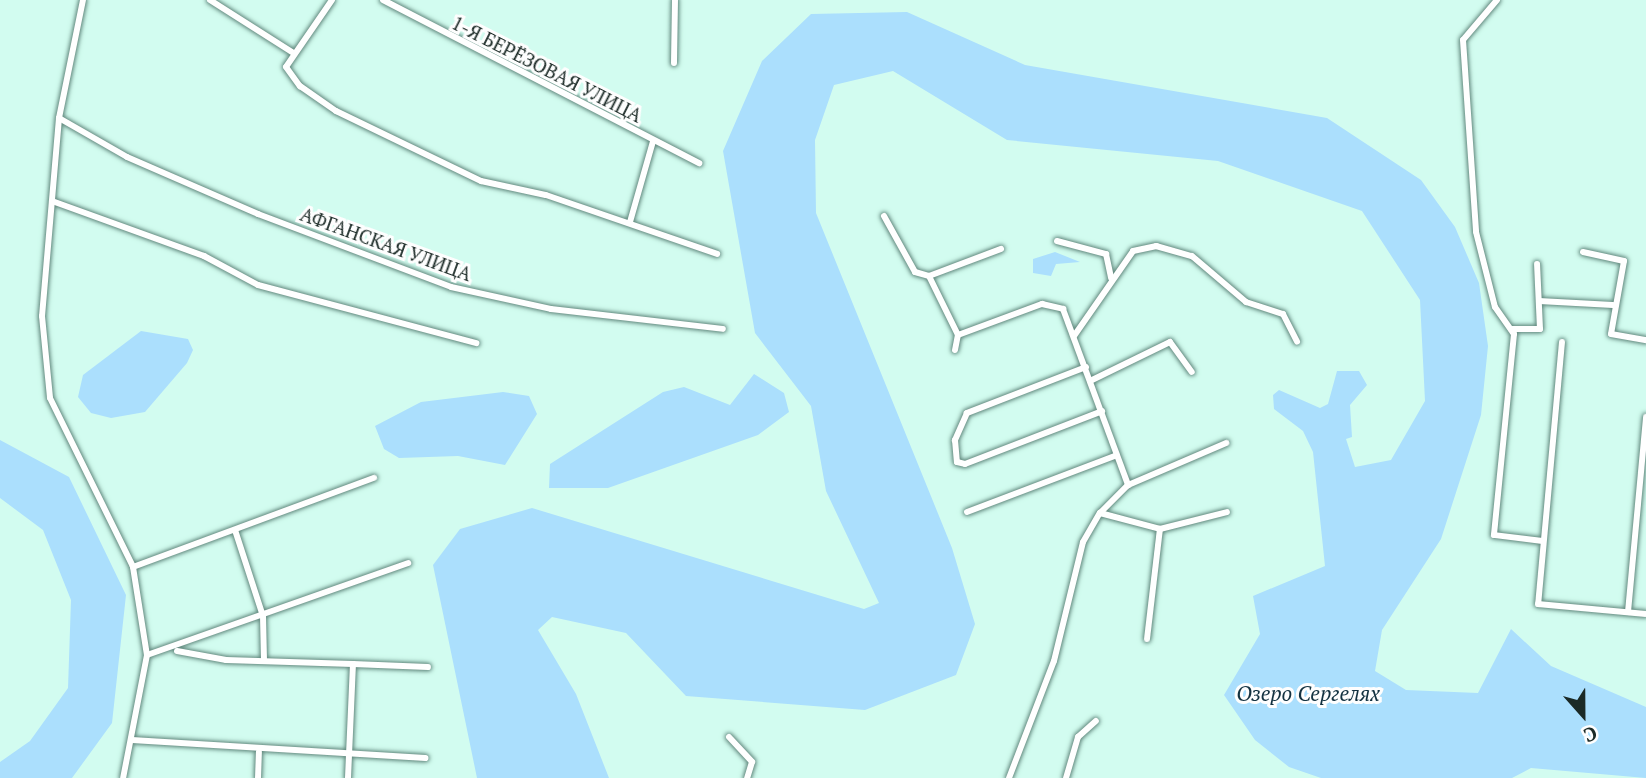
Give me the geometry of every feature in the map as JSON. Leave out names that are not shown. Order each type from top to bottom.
[{"type":"street","points":[[83,0],[59,118],[42,316],[50,398],[133,567],[148,655],[123,778]]},
{"type":"street","points":[[210,0],[292,52]]},
{"type":"street","points":[[332,0],[286,61],[300,86],[380,137],[481,181],[630,222],[717,254]]},
{"type":"street","name":"1-Я БЕРЁЗОВАЯ УЛИЦА","points":[[383,0],[699,163]]},
{"type":"street","points":[[674,63],[675,0]]},
{"type":"street","points":[[1497,0],[1463,40],[1467,162],[1495,307],[1511,330],[1493,536],[1542,541]]},
{"type":"street","name":"АФГАНСКАЯ УЛИЦА","points":[[59,118],[127,157],[258,214],[451,287],[551,309],[723,329]]},
{"type":"street","points":[[630,222],[653,141]]},
{"type":"street","points":[[51,201],[204,256],[258,285],[476,343]]},
{"type":"street","points":[[884,216],[915,272],[929,276],[1001,249]]},
{"type":"street","points":[[1057,241],[1105,254],[1111,278]]},
{"type":"street","points":[[1074,336],[1111,278],[1144,245],[1176,250],[1246,302],[1283,314],[1297,342]]},
{"type":"street","points":[[1583,251],[1624,261],[1613,306],[1611,334],[1646,340]]},
{"type":"street","points":[[1511,330],[1540,329],[1538,264]]},
{"type":"street","points":[[929,276],[958,335],[955,350]]},
{"type":"street","points":[[1539,300],[1613,306]]},
{"type":"street","points":[[958,335],[1056,303],[1074,336],[1128,485]]},
{"type":"street","points":[[1090,381],[1170,342],[1192,372]]},
{"type":"street","points":[[1562,342],[1538,604],[1646,614]]},
{"type":"street","points":[[1086,367],[967,414],[954,440],[957,462],[1102,411]]},
{"type":"street","points":[[1628,612],[1646,417]]},
{"type":"street","points":[[1009,778],[1055,661],[1083,542],[1100,513],[1128,485],[1226,443]]},
{"type":"street","points":[[967,512],[1117,455]]},
{"type":"street","points":[[133,567],[374,478]]},
{"type":"street","points":[[1100,513],[1160,529],[1227,512]]},
{"type":"street","points":[[1147,639],[1160,529]]},
{"type":"street","points":[[235,530],[263,616],[264,659]]},
{"type":"street","points":[[148,655],[175,650],[408,563]]},
{"type":"street","points":[[175,650],[264,659],[428,667]]},
{"type":"street","points":[[348,778],[353,664]]},
{"type":"street","points":[[1066,778],[1078,737],[1096,721]]},
{"type":"street","points":[[729,737],[752,762],[747,778]]},
{"type":"street","points":[[132,740],[259,752],[425,758]]},
{"type":"street","points":[[258,778],[259,752]]},
{"type":"water","name":"Озеро Сергелях","points":[[907,12],[1025,65],[1327,118],[1421,180],[1455,227],[1479,283],[1488,346],[1481,415],[1441,539],[1382,630],[1375,671],[1406,690],[1478,693],[1511,629],[1551,666],[1646,707],[1646,778],[1531,768],[1512,778],[1321,778],[1289,767],[1255,740],[1224,695],[1260,634],[1253,596],[1325,566],[1313,452],[1303,431],[1274,409],[1273,395],[1279,390],[1320,408],[1328,404],[1337,371],[1359,371],[1367,385],[1350,405],[1352,437],[1346,439],[1355,467],[1391,460],[1425,401],[1420,300],[1362,211],[1218,161],[1007,140],[893,71],[834,85],[815,140],[816,213],[952,548],[975,624],[956,675],[865,710],[686,696],[626,633],[552,617],[538,630],[576,694],[609,778],[477,778],[433,565],[460,529],[532,508],[864,609],[879,603],[826,491],[811,406],[755,333],[723,151],[762,61],[811,14]]},
{"type":"water","points":[[1055,252],[1080,262],[1056,264],[1051,276],[1033,273],[1033,259]]},
{"type":"water","points":[[141,331],[188,339],[193,350],[187,363],[145,412],[111,418],[91,413],[78,397],[83,375]]},
{"type":"water","points":[[754,374],[784,393],[789,412],[758,435],[608,488],[549,488],[550,464],[663,392],[684,387],[730,405]]},
{"type":"water","points":[[503,392],[529,396],[537,414],[505,465],[458,456],[399,458],[384,449],[375,426],[421,402]]},
{"type":"water","points":[[0,440],[69,477],[126,595],[112,723],[72,778],[0,778],[0,762],[30,741],[68,688],[71,600],[43,530],[0,498]]}]
